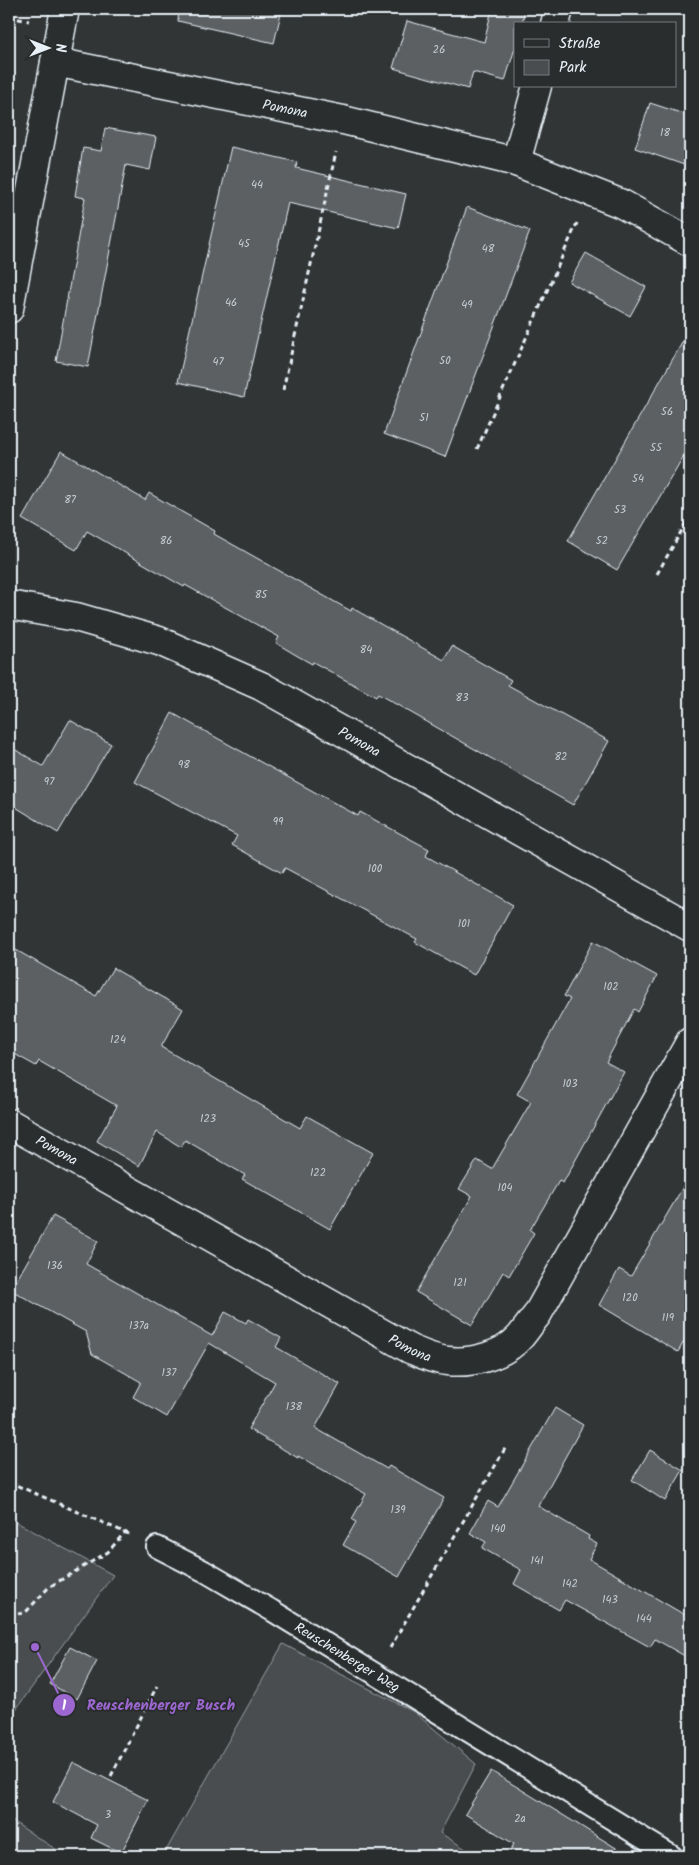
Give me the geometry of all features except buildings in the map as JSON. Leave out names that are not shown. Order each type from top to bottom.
[{"type":"street","points":[[9,309],[65,9]]},
{"type":"street","points":[[556,22],[559,9]]},
{"type":"street","name":"Pomona","points":[[55,62],[343,120],[516,162],[622,204],[690,242]]},
{"type":"street","points":[[516,162],[536,88]]},
{"type":"street","name":"Pomona","points":[[9,605],[76,617],[159,641],[261,686],[690,927]]},
{"type":"street","name":"Pomona","points":[[9,1123],[410,1349],[429,1357],[448,1361],[468,1361],[505,1349],[519,1338],[537,1315],[690,1042]]},
{"type":"lane","name":"Reuschenberger Weg","points":[[157,1547],[204,1571],[271,1610],[672,1856]]},
{"type":"path","points":[[283,390],[343,120]]},
{"type":"path","points":[[477,449],[590,192]]},
{"type":"path","points":[[657,574],[690,516]]},
{"type":"path","points":[[375,1674],[506,1447]]},
{"type":"path","points":[[9,1482],[157,1547]]},
{"type":"path","points":[[9,1615],[25,1613],[49,1587],[108,1552],[125,1532]]},
{"type":"path","points":[[111,1776],[157,1686]]},
{"type":"green space","points":[[9,1518],[113,1575],[9,1719]]},
{"type":"green space","points":[[283,1644],[414,1712],[476,1764],[440,1833],[477,1856],[163,1856]]},
{"type":"green space","points":[[9,1819],[66,1856],[9,1856]]},
{"type":"place","name":"Reuschenberger Busch","points":[[35,1647]]}]
